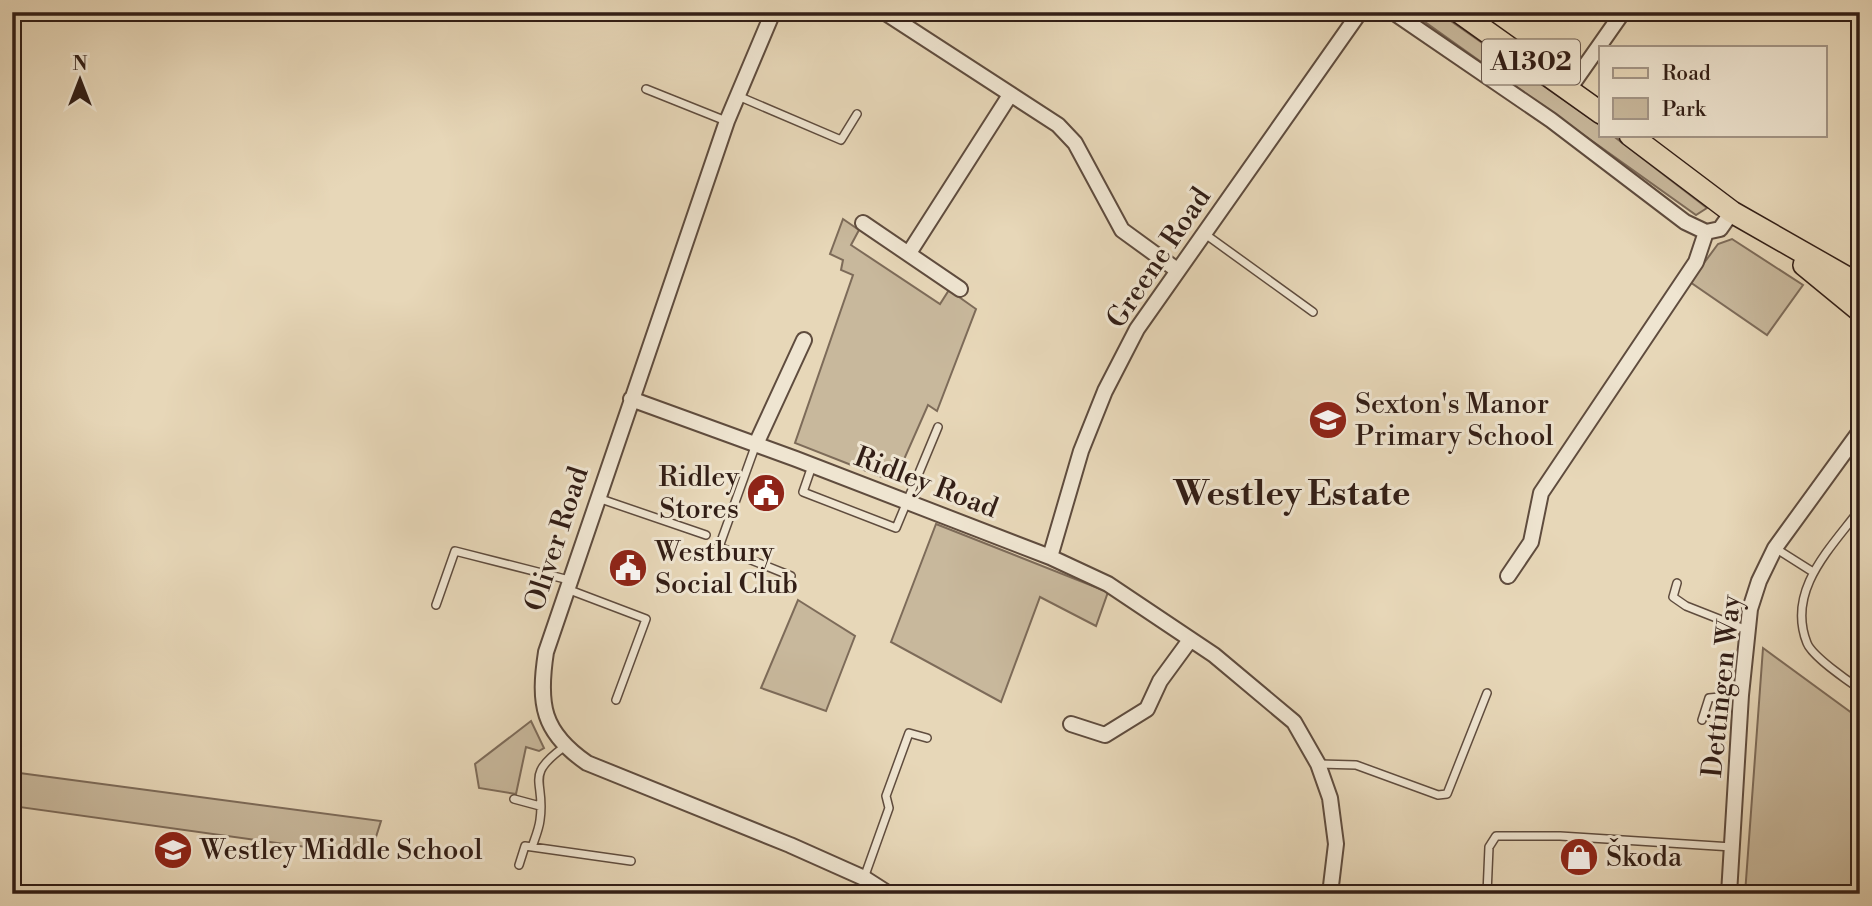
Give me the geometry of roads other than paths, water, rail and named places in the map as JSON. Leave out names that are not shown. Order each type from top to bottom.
[{"type":"main road","name":"A1302","points":[[1459,12],[1599,112]]},
{"type":"main road","points":[[1631,136],[1761,231],[1860,285]]},
{"type":"main road","points":[[1761,231],[1860,311]]},
{"type":"street","name":"Oliver Road","points":[[564,747],[546,713],[543,671],[546,652],[727,121],[773,12]]},
{"type":"street","points":[[884,12],[1058,125],[1075,143],[1122,230],[1138,245],[1177,270]]},
{"type":"street","name":"Greene Road","points":[[1050,557],[1081,451],[1105,391],[1137,329],[1360,12]]},
{"type":"street","points":[[1393,12],[1551,120],[1685,222],[1706,232],[1720,229],[1732,212]]},
{"type":"street","points":[[1599,46],[1623,12]]},
{"type":"street","points":[[1569,89],[1599,46]]},
{"type":"street","points":[[909,253],[1010,94]]},
{"type":"street","points":[[863,223],[960,289]]},
{"type":"street","points":[[1508,576],[1531,542],[1541,493],[1696,262],[1706,232]]},
{"type":"street","points":[[756,443],[804,340]]},
{"type":"street","name":"Ridley Road","points":[[631,399],[756,443],[1050,557],[1108,584],[1190,640],[1252,685],[1294,722],[1318,764],[1330,798],[1336,844],[1330,894]]},
{"type":"street","name":"Dettingen Way","points":[[1729,894],[1747,630],[1759,581],[1775,548],[1860,431]]},
{"type":"street","points":[[1071,724],[1105,735],[1147,709],[1160,681],[1190,640]]},
{"type":"street","points":[[564,747],[587,762],[864,878],[889,894]]},
{"type":"lane","points":[[646,89],[727,121]]},
{"type":"lane","points":[[737,96],[841,140],[857,114]]},
{"type":"lane","points":[[1205,234],[1313,312]]},
{"type":"lane","points":[[813,465],[803,492],[896,528],[938,427]]},
{"type":"lane","points":[[756,443],[719,547],[791,576]]},
{"type":"lane","points":[[597,498],[706,535]]},
{"type":"lane","points":[[1860,509],[1813,572],[1804,589],[1801,613],[1807,645],[1860,689]]},
{"type":"lane","points":[[1775,548],[1813,572]]},
{"type":"lane","points":[[436,606],[455,551],[568,585],[646,619],[616,700]]},
{"type":"lane","points":[[1676,583],[1673,597],[1747,630]]},
{"type":"lane","points":[[1318,764],[1356,765],[1438,795],[1447,794],[1487,693]]},
{"type":"lane","points":[[1702,720],[1709,698],[1741,695]]},
{"type":"lane","points":[[864,878],[889,808],[886,796],[909,733],[927,738]]},
{"type":"lane","points":[[532,847],[540,820],[537,776],[549,758],[564,747]]},
{"type":"lane","points":[[514,799],[540,806]]},
{"type":"lane","points":[[1487,894],[1489,847],[1496,836],[1560,836],[1732,847]]},
{"type":"lane","points":[[520,865],[525,846],[631,861]]},
{"type":"place","name":"Sexton's Manor Primary School","points":[[1328,420]]},
{"type":"place","name":"Ridley Stores","points":[[766,493]]},
{"type":"place","name":"Westbury Social Club","points":[[628,568]]},
{"type":"place","name":"Westley Middle School","points":[[173,850]]},
{"type":"place","name":"Škoda","points":[[1579,857]]},
{"type":"district","name":"Westley Estate","points":[[1292,494]]}]
